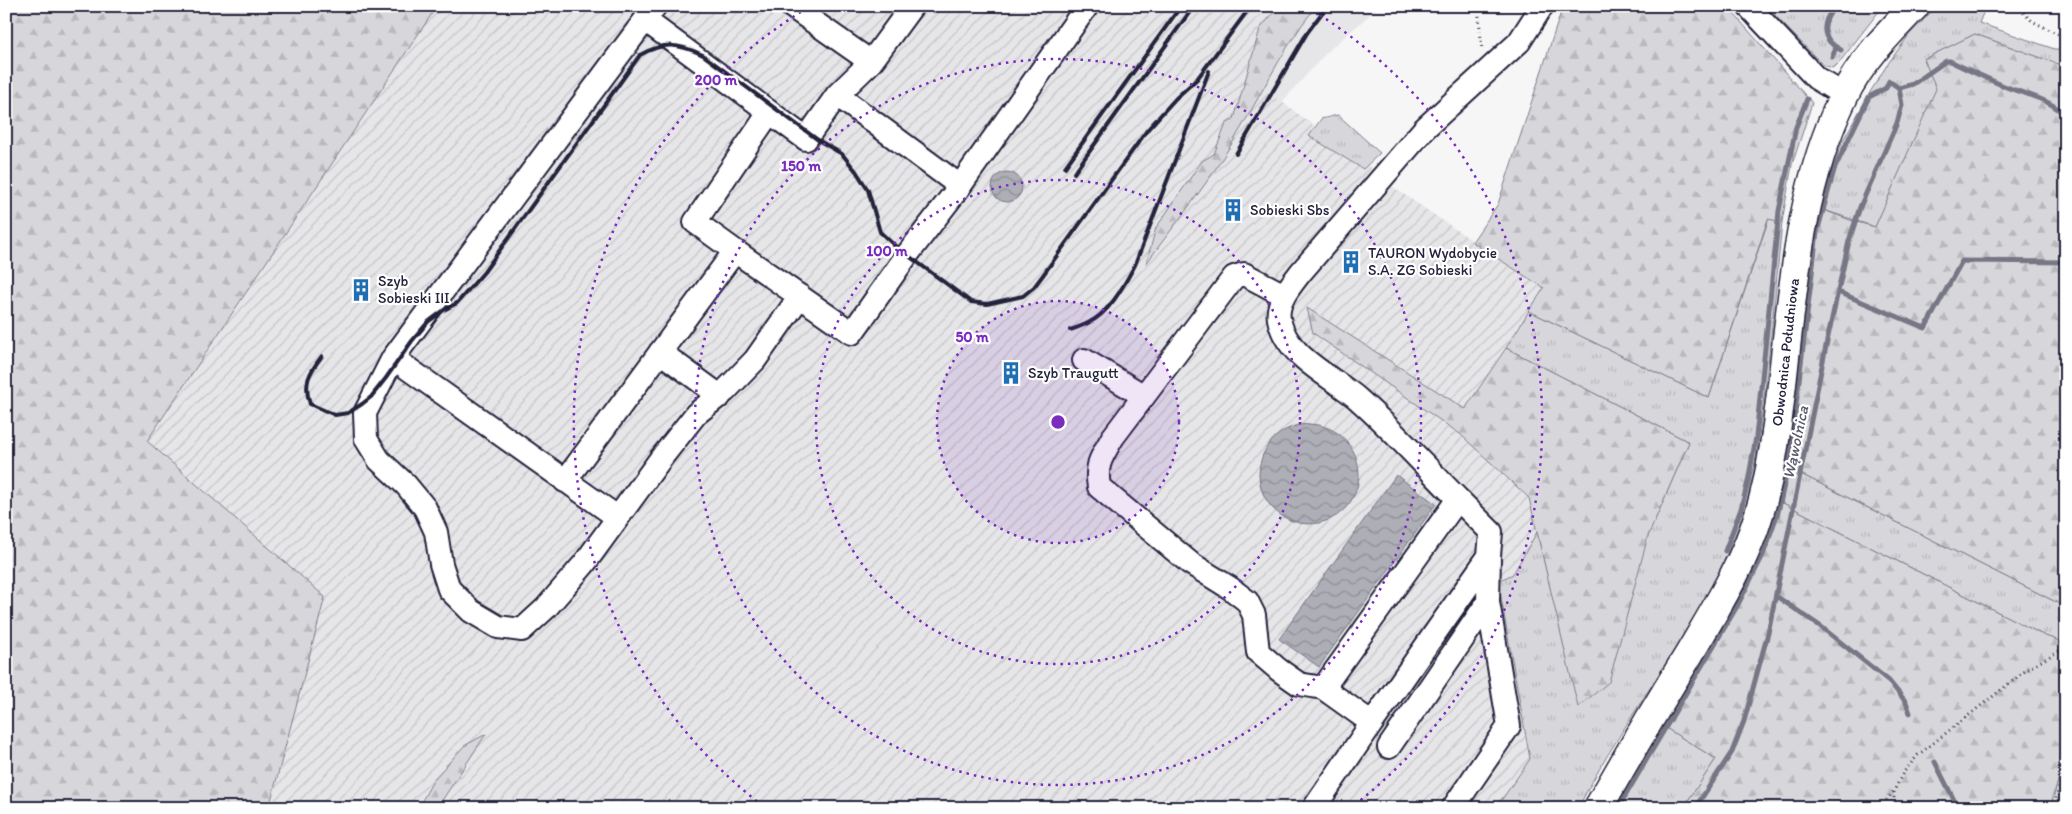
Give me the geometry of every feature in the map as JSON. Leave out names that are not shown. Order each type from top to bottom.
[{"type":"main road","name":"Obwodnica Południowa","points":[[1598,808],[1719,603],[1741,559],[1759,516],[1775,441],[1801,226],[1820,156],[1844,95],[1865,63],[1915,6]]},
{"type":"street","points":[[800,296],[755,360],[720,396],[696,414],[616,517],[584,564],[546,608],[522,630],[498,627],[471,611],[449,589],[441,564],[436,532],[425,508],[406,485],[380,460],[366,439],[365,413],[393,358],[650,13],[769,112],[806,139],[838,95],[871,62],[912,6]]},
{"type":"street","points":[[769,112],[695,222],[852,333],[907,255],[960,186],[1087,6]]},
{"type":"street","points":[[1453,808],[1509,726],[1488,602],[1491,532],[1358,398],[1306,361],[1284,335],[1278,317],[1284,296],[1301,272],[1425,128],[1519,42],[1542,6]]},
{"type":"street","points":[[1748,6],[1816,78],[1844,95]]},
{"type":"street","points":[[798,8],[871,62]]},
{"type":"street","points":[[838,95],[960,186]]},
{"type":"street","points":[[565,481],[735,251]]},
{"type":"street","points":[[1284,296],[1244,274],[1234,277],[1113,437],[1096,471],[1099,487],[1190,563],[1247,601],[1254,614],[1258,652],[1299,684],[1324,688],[1372,723]]},
{"type":"street","points":[[660,352],[720,396]]},
{"type":"street","points":[[393,358],[616,517]]},
{"type":"street","points":[[1084,360],[1144,396]]},
{"type":"street","points":[[1324,688],[1458,499]]},
{"type":"street","points":[[1317,807],[1372,723],[1489,556]]},
{"type":"street","points":[[1389,747],[1488,602]]},
{"type":"path","points":[[1478,6],[1485,74]]},
{"type":"path","points":[[2016,6],[2032,21],[2066,38]]},
{"type":"path","points":[[1880,808],[1894,791],[1903,773],[1918,755],[2029,668],[2066,647]]},
{"type":"path","points":[[2053,808],[2066,765]]},
{"type":"path","points":[[1894,791],[1894,808]]},
{"type":"shaded area","points":[[437,6],[1279,6],[1260,29],[1246,80],[1282,102],[1377,172],[1390,185],[1544,289],[1462,414],[1460,434],[1529,498],[1537,532],[1513,574],[1498,581],[1530,759],[1496,808],[269,808],[325,597],[147,441]]},
{"type":"shaded area","points":[[1316,6],[1380,6],[1328,51],[1282,102],[1261,90],[1304,21]]},
{"type":"green space","points":[[6,6],[437,6],[147,441],[325,597],[269,808],[6,808]]},
{"type":"green space","points":[[1279,6],[1316,6],[1278,62],[1222,159],[1146,264],[1156,228],[1202,161],[1214,154],[1226,124],[1234,119],[1260,29]]},
{"type":"green space","points":[[1563,6],[1727,6],[1812,103],[1792,165],[1782,222],[1768,219],[1709,398],[1529,311],[1544,288],[1472,242],[1498,204]]},
{"type":"green space","points":[[1766,6],[1883,6],[1838,64],[1832,68],[1822,64]]},
{"type":"green space","points":[[1937,6],[1986,6],[1979,23],[2066,53],[2066,67],[1975,34],[1924,59],[1937,89],[1875,227],[1818,208],[1842,142],[1872,89],[1909,35]]},
{"type":"green space","points":[[1975,34],[2066,67],[2066,605],[2062,605],[1785,466],[1818,208],[1875,227],[1936,89],[1924,59]]},
{"type":"green space","points":[[1338,115],[1380,153],[1363,169],[1309,136],[1321,119]]},
{"type":"green space","points":[[1769,218],[1782,222],[1760,428],[1748,498],[1723,562],[1684,634],[1618,737],[1578,808],[1496,808],[1530,759],[1498,581],[1513,574],[1537,532],[1579,707],[1648,536],[1689,442],[1506,348],[1529,311],[1709,398]]},
{"type":"green space","points":[[1307,308],[1465,409],[1506,348],[1689,442],[1648,536],[1609,682],[1578,707],[1529,498],[1460,434],[1313,333]]},
{"type":"green space","points":[[1785,466],[2062,605],[2066,605],[2066,648],[2057,640],[2045,636],[1777,500]]},
{"type":"green space","points":[[1777,500],[2045,636],[2057,640],[2066,648],[2066,755],[2050,808],[1683,808],[1716,759],[1661,725],[1770,522]]},
{"type":"green space","points":[[1661,725],[1716,759],[1683,808],[1613,808]]},
{"type":"green space","points":[[486,734],[437,808],[418,808],[434,779],[464,746]]},
{"type":"green space","points":[[2066,755],[2066,808],[2050,808]]},
{"type":"water","points":[[1007,172],[1018,176],[1022,187],[1018,198],[1007,202],[996,198],[992,187],[996,176]]},
{"type":"water","points":[[1309,424],[1319,425],[1337,432],[1351,446],[1358,464],[1358,484],[1351,502],[1337,516],[1319,523],[1309,524],[1299,523],[1281,516],[1267,502],[1260,484],[1259,474],[1260,464],[1267,446],[1281,432],[1299,425]]},
{"type":"water","points":[[1396,475],[1436,504],[1319,667],[1279,639]]},
{"type":"waterway","name":"Wąwolnica","points":[[1835,6],[1827,18],[1825,30],[1829,41],[1841,50]]},
{"type":"waterway","points":[[1832,57],[1836,47]]},
{"type":"waterway","points":[[1899,88],[1913,84],[1946,61],[1950,61],[2004,86],[2045,101],[2053,105],[2066,117]]},
{"type":"waterway","points":[[1618,808],[1736,608],[1763,555],[1778,512],[1789,462],[1817,232],[1834,170],[1851,134],[1869,97],[1886,88],[1889,81],[1899,88],[1902,105],[1897,123],[1860,207],[1849,241],[1768,633],[1744,721],[1732,752],[1695,808]]},
{"type":"waterway","points":[[1725,551],[1741,509],[1748,482],[1756,437],[1779,211],[1796,127],[1807,99]]},
{"type":"waterway","points":[[1838,292],[1925,328],[1962,261],[2066,262]]},
{"type":"waterway","points":[[1776,596],[1820,626],[1889,681],[1906,702],[1910,713]]},
{"type":"waterway","points":[[1935,762],[1958,808]]},
{"type":"railway","points":[[1065,167],[1181,6]]},
{"type":"railway","points":[[1074,173],[1194,6]]},
{"type":"railway","points":[[322,356],[308,378],[307,390],[310,404],[335,415],[348,413],[371,397],[428,322],[457,303],[484,272],[640,55],[664,46],[678,46],[703,55],[818,140],[842,154],[868,190],[880,232],[894,245],[971,302],[987,304],[1023,296],[1034,287],[1043,275],[1148,129],[1176,98],[1197,79],[1251,6]]},
{"type":"railway","points":[[1236,154],[1307,33],[1327,6]]},
{"type":"railway","points":[[1070,330],[1088,323],[1103,313],[1116,298],[1135,265],[1209,71]]},
{"type":"place","name":"Sobieski Sbs","points":[[1233,210]]},
{"type":"place","name":"TAURON Wydobycie S.A. ZG Sobieski","points":[[1351,262]]},
{"type":"place","name":"Szyb Sobieski III","points":[[361,290]]},
{"type":"place","name":"Szyb Traugutt","points":[[1011,373]]}]
